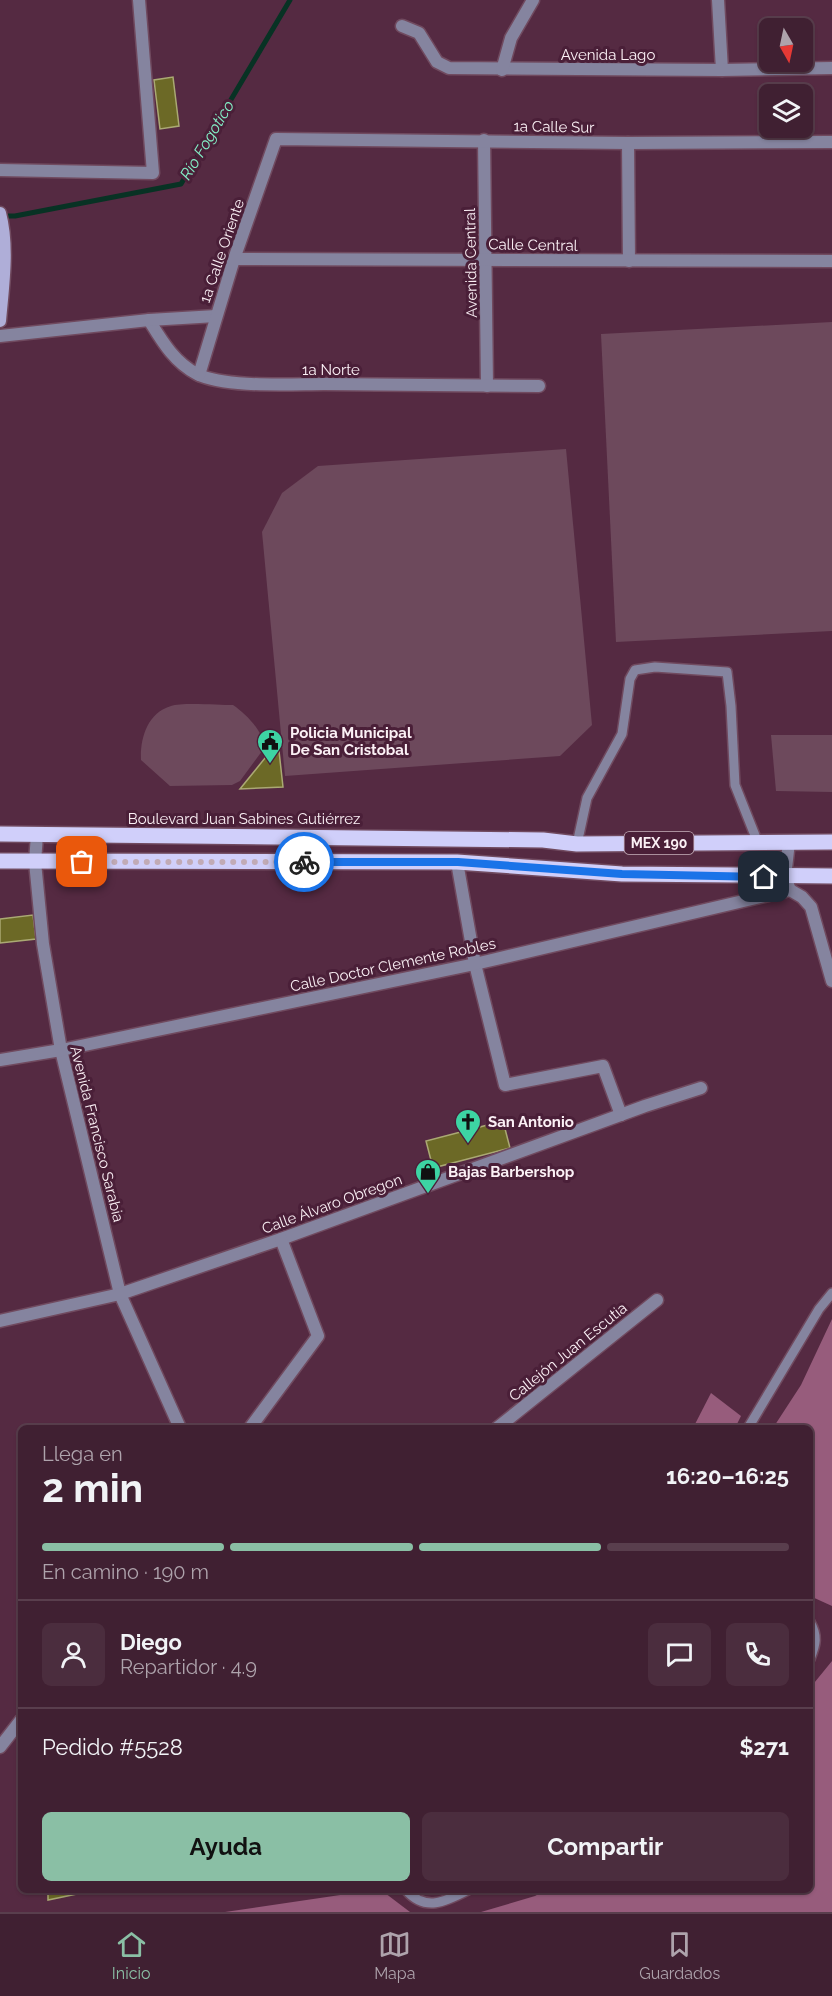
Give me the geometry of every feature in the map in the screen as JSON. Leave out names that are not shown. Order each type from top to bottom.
[{"type":"main road","points":[[0,213],[4,228],[4,279],[0,321]]},
{"type":"main road","name":"Boulevard Juan Sabines Gutiérrez","points":[[0,834],[543,840],[577,844]]},
{"type":"main road","name":"MEX 190","points":[[577,844],[832,842]]},
{"type":"main road","name":"MEX 190","points":[[0,861],[458,862],[788,884],[832,876]]},
{"type":"street","points":[[0,170],[153,173],[139,0]]},
{"type":"street","points":[[502,70],[511,38],[533,0]]},
{"type":"street","points":[[718,0],[722,70]]},
{"type":"street","name":"Avenida Lago","points":[[402,26],[419,33],[436,62],[449,68],[502,70],[832,68]]},
{"type":"street","name":"1a Calle Sur","points":[[276,139],[628,143],[832,142]]},
{"type":"street","name":"1a Calle Oriente","points":[[199,375],[234,259],[276,139]]},
{"type":"street","name":"Avenida Central","points":[[484,141],[487,386]]},
{"type":"street","points":[[628,143],[629,261]]},
{"type":"street","name":"Calle Central","points":[[234,259],[832,261]]},
{"type":"street","points":[[0,336],[149,320],[216,316]]},
{"type":"street","name":"1a Norte","points":[[149,320],[164,344],[182,365],[199,375],[216,381],[272,384],[539,386]]},
{"type":"street","name":"Avenida Francisco Sarabia","points":[[37,835],[35,862],[43,944],[61,1050],[120,1294],[179,1425]]},
{"type":"street","points":[[789,842],[788,884],[811,907],[832,981]]},
{"type":"street","points":[[458,862],[475,964],[505,1085],[603,1066],[621,1115]]},
{"type":"street","name":"Calle Doctor Clemente Robles","points":[[0,1060],[61,1050],[475,964],[788,884]]},
{"type":"street","name":"Calle Álvaro Obregon","points":[[0,1321],[120,1294],[281,1239],[701,1088]]},
{"type":"street","points":[[252,1425],[318,1336],[281,1239]]},
{"type":"street","name":"Callejón Juan Escutia","points":[[501,1425],[657,1300]]},
{"type":"street","points":[[0,1747],[18,1724]]},
{"type":"lane","points":[[577,844],[587,798],[622,734],[630,680],[635,670],[655,667],[727,672],[735,785],[758,843]]},
{"type":"lane","points":[[750,1425],[819,1309],[832,1293]]},
{"type":"lane","points":[[813,1627],[817,1642],[813,1652]]},
{"type":"lane","points":[[408,1893],[411,1898],[424,1905],[440,1904],[462,1893]]},
{"type":"shaded area","points":[[832,322],[832,631],[616,642],[601,334]]},
{"type":"shaded area","points":[[566,449],[592,725],[560,756],[285,776],[262,532],[282,493],[318,466]]},
{"type":"shaded area","points":[[183,704],[233,705],[253,723],[265,747],[240,781],[232,785],[170,786],[141,760],[142,744],[147,728],[156,714],[163,709]]},
{"type":"shaded area","points":[[771,735],[832,735],[832,792],[776,791]]},
{"type":"shaded area","points":[[832,1319],[832,1606],[813,1597],[813,1425],[775,1425],[801,1385]]},
{"type":"shaded area","points":[[711,1393],[741,1416],[736,1425],[695,1425]]},
{"type":"shaded area","points":[[832,1661],[832,1912],[481,1912],[540,1893],[813,1893],[813,1684]]},
{"type":"shaded area","points":[[354,1893],[385,1893],[410,1912],[225,1912]]},
{"type":"building","points":[[173,77],[179,126],[160,129],[154,80]]},
{"type":"building","name":"Policia Municipal De San Cristobal","points":[[278,742],[283,787],[240,789]]},
{"type":"building","points":[[33,915],[36,939],[0,943],[0,919]]},
{"type":"building","name":"San Antonio","points":[[503,1121],[510,1148],[433,1168],[426,1141]]},
{"type":"building","points":[[48,1893],[82,1893],[48,1900]]},
{"type":"waterway","name":"Río Fogotico","points":[[2,216],[15,216],[181,184],[290,0]]},
{"type":"way so far","points":[[82,862],[304,862]]},
{"type":"place","name":"Policia Municipal De San Cristobal","points":[[270,765]]},
{"type":"place","name":"San Antonio","points":[[468,1145]]},
{"type":"place","name":"Bajas Barbershop","points":[[428,1195]]},
{"type":"route","points":[[304,862],[458,862],[622,874],[764,877]]}]
